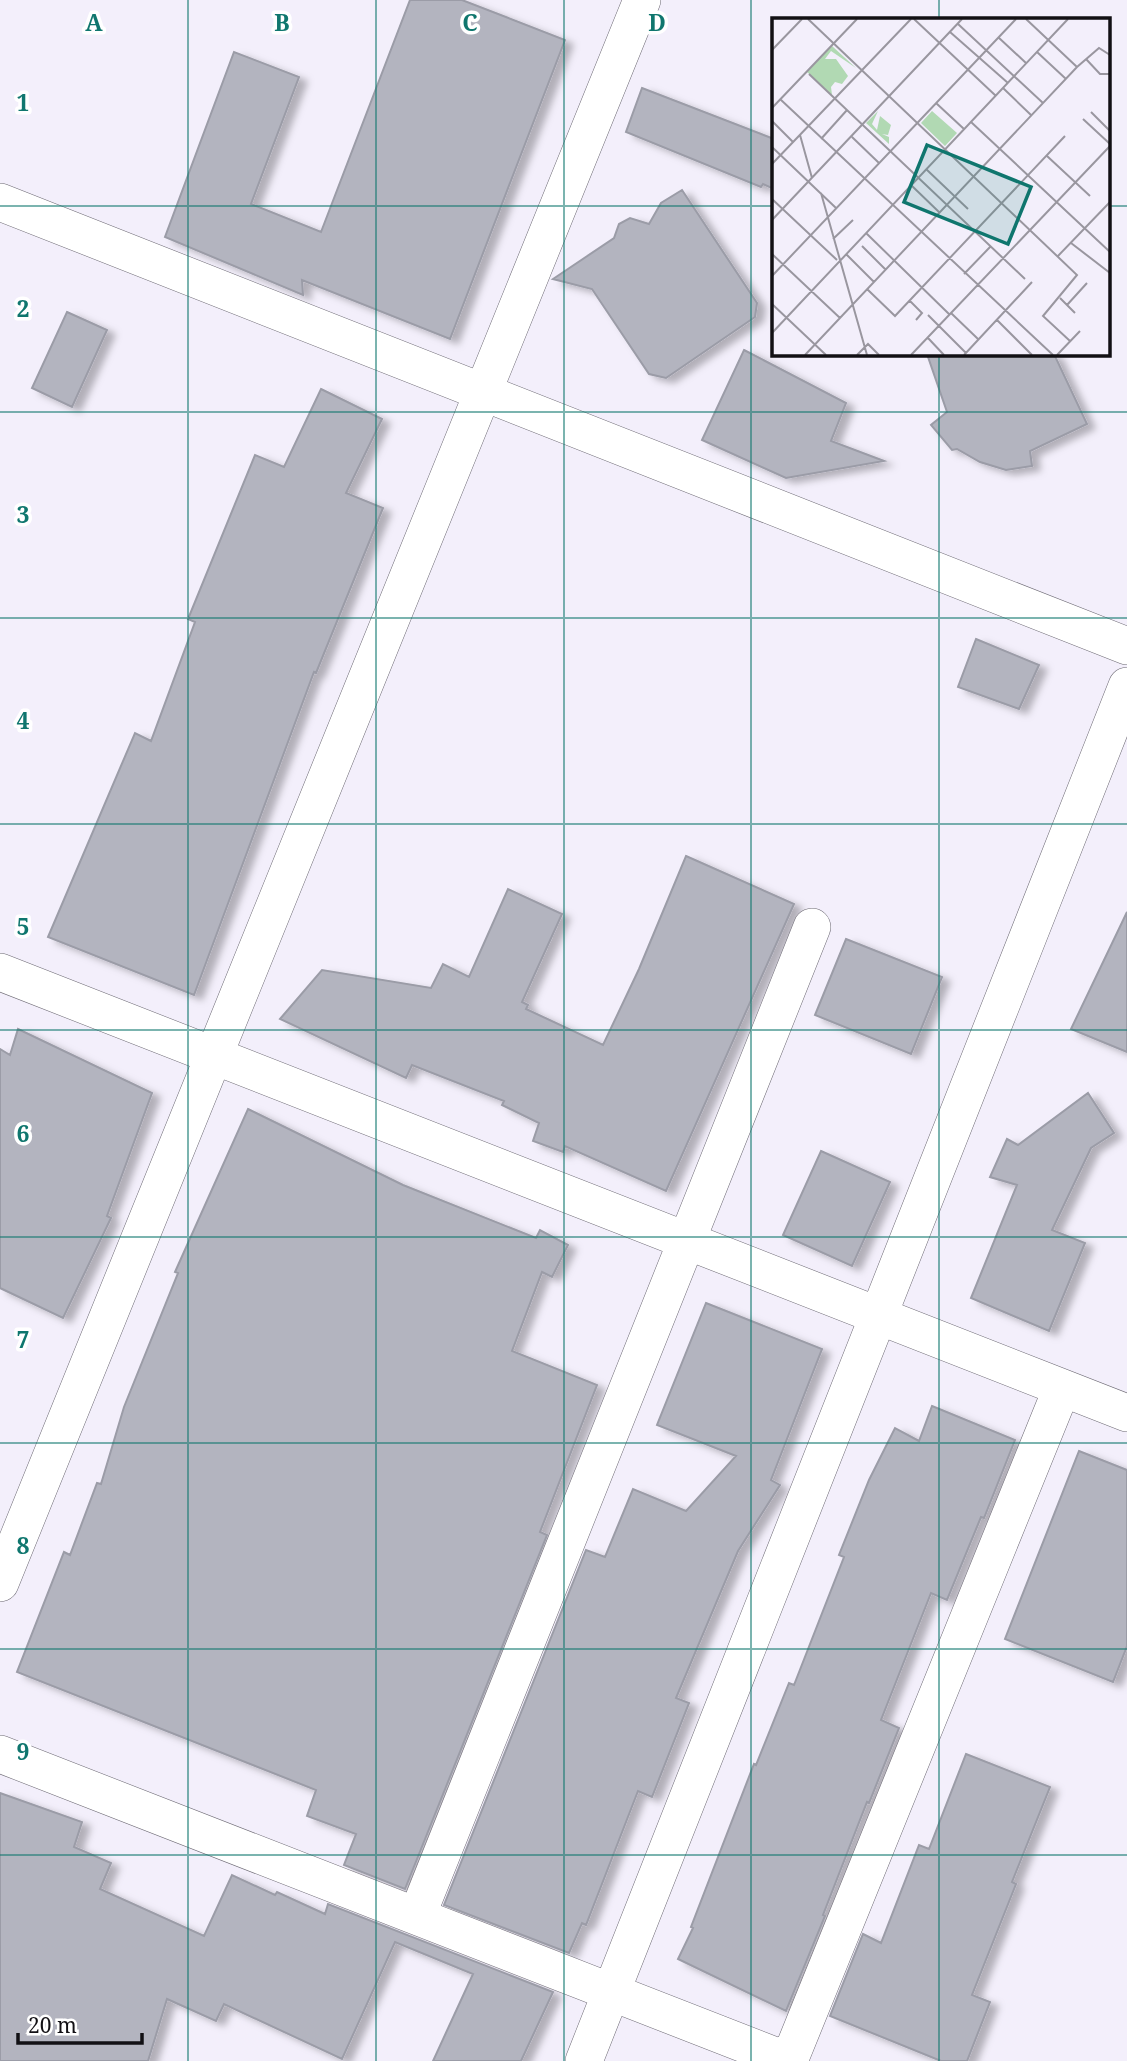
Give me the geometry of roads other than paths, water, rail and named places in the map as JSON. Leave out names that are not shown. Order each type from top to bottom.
[{"type":"street","points":[[0,1583],[642,0]]},
{"type":"street","points":[[0,202],[1127,646]]},
{"type":"street","points":[[584,2061],[1127,686]]},
{"type":"street","points":[[417,1916],[812,927]]},
{"type":"street","points":[[0,972],[1127,1413]]},
{"type":"street","points":[[0,1754],[789,2061],[1062,1388]]}]
